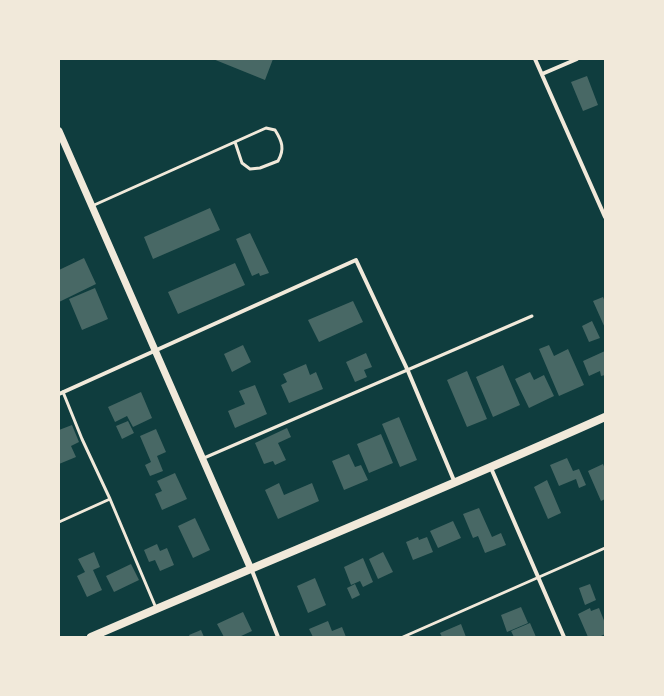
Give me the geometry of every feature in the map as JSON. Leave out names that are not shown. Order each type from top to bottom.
[{"type":"main road","points":[[91,637],[250,567],[455,484],[605,417]]},
{"type":"street","points":[[535,59],[605,217]]},
{"type":"street","points":[[542,74],[577,59]]},
{"type":"street","points":[[59,131],[204,458],[278,637]]},
{"type":"street","points":[[61,393],[356,260],[408,371],[455,484]]},
{"type":"street","points":[[491,468],[564,637]]},
{"type":"lane","points":[[92,206],[266,128],[275,130],[282,141],[282,152],[278,161],[260,168],[250,169],[242,163],[235,142]]},
{"type":"lane","points":[[204,458],[408,371],[532,316]]},
{"type":"lane","points":[[61,393],[110,499],[156,608]]},
{"type":"lane","points":[[59,522],[110,499]]},
{"type":"lane","points":[[403,637],[605,548]]},
{"type":"building","points":[[213,59],[273,59],[265,80]]},
{"type":"building","points":[[587,76],[598,105],[583,111],[571,82]]},
{"type":"building","points":[[210,208],[220,230],[153,259],[144,237]]},
{"type":"building","points":[[250,233],[269,273],[260,276],[259,273],[252,276],[236,239]]},
{"type":"building","points":[[84,258],[96,284],[59,302],[59,270]]},
{"type":"building","points":[[235,263],[245,285],[178,314],[168,292]]},
{"type":"building","points":[[95,288],[108,319],[82,330],[69,299]]},
{"type":"building","points":[[603,297],[605,302],[605,328],[593,301]]},
{"type":"building","points":[[353,301],[363,322],[319,342],[308,320]]},
{"type":"building","points":[[592,321],[600,338],[589,342],[582,326]]},
{"type":"building","points":[[243,345],[251,362],[232,372],[224,354]]},
{"type":"building","points":[[549,345],[554,356],[568,349],[584,385],[559,396],[539,349]]},
{"type":"building","points":[[605,351],[605,375],[601,376],[600,371],[589,376],[583,361]]},
{"type":"building","points":[[366,353],[372,367],[364,370],[367,377],[355,382],[346,362]]},
{"type":"building","points":[[306,364],[310,375],[316,372],[323,389],[289,403],[281,385],[287,382],[283,374]]},
{"type":"building","points":[[503,365],[520,405],[493,417],[476,377]]},
{"type":"building","points":[[467,371],[487,419],[467,427],[447,380]]},
{"type":"building","points":[[530,372],[534,380],[544,375],[554,396],[529,408],[515,379]]},
{"type":"building","points":[[255,385],[267,414],[235,428],[228,411],[245,404],[239,391]]},
{"type":"building","points":[[141,392],[152,418],[133,427],[127,416],[115,422],[108,407]]},
{"type":"building","points":[[399,417],[417,460],[400,467],[382,424]]},
{"type":"building","points":[[128,421],[134,433],[122,439],[116,426]]},
{"type":"building","points":[[72,425],[79,442],[71,446],[76,457],[59,464],[59,430]]},
{"type":"building","points":[[287,428],[291,437],[278,443],[286,460],[275,465],[273,461],[264,464],[255,443]]},
{"type":"building","points":[[156,429],[166,452],[157,456],[163,471],[150,476],[145,465],[151,462],[140,436]]},
{"type":"building","points":[[381,434],[393,463],[369,473],[357,444]]},
{"type":"building","points":[[349,454],[355,467],[361,465],[368,480],[344,490],[332,461]]},
{"type":"building","points":[[567,458],[573,471],[579,469],[586,485],[579,488],[576,479],[559,486],[550,465]]},
{"type":"building","points":[[603,464],[605,469],[605,499],[601,501],[588,471]]},
{"type":"building","points":[[175,473],[187,499],[162,510],[155,494],[162,491],[157,481]]},
{"type":"building","points":[[547,480],[561,513],[548,519],[534,487]]},
{"type":"building","points":[[279,483],[284,495],[312,483],[319,501],[278,519],[265,490]]},
{"type":"building","points":[[479,508],[492,537],[501,533],[506,545],[485,553],[478,536],[473,538],[463,514]]},
{"type":"building","points":[[195,518],[210,550],[193,558],[178,526]]},
{"type":"building","points":[[453,521],[461,538],[438,548],[430,531]]},
{"type":"building","points":[[418,537],[419,540],[427,537],[433,552],[413,560],[406,542]]},
{"type":"building","points":[[157,544],[160,551],[167,548],[174,565],[160,571],[155,560],[149,562],[144,550]]},
{"type":"building","points":[[94,552],[100,567],[93,570],[102,590],[87,597],[77,576],[85,572],[78,559]]},
{"type":"building","points":[[383,552],[393,572],[378,579],[369,559]]},
{"type":"building","points":[[363,558],[373,582],[363,587],[360,581],[351,585],[344,567]]},
{"type":"building","points":[[131,564],[139,580],[114,592],[106,576]]},
{"type":"building","points":[[315,578],[326,605],[308,613],[297,586]]},
{"type":"building","points":[[355,584],[360,595],[352,599],[347,588]]},
{"type":"building","points":[[590,584],[596,600],[585,605],[579,588]]},
{"type":"building","points":[[521,607],[528,623],[507,632],[501,615]]},
{"type":"building","points":[[590,608],[591,611],[599,608],[605,623],[605,634],[599,637],[588,637],[578,614]]},
{"type":"building","points":[[243,612],[252,631],[239,637],[224,637],[217,624]]},
{"type":"building","points":[[328,621],[332,631],[342,627],[346,637],[313,637],[309,629]]},
{"type":"building","points":[[530,623],[536,637],[514,637],[511,631]]},
{"type":"building","points":[[461,624],[466,637],[442,637],[440,633]]},
{"type":"building","points":[[201,630],[204,637],[190,637],[189,635]]}]
